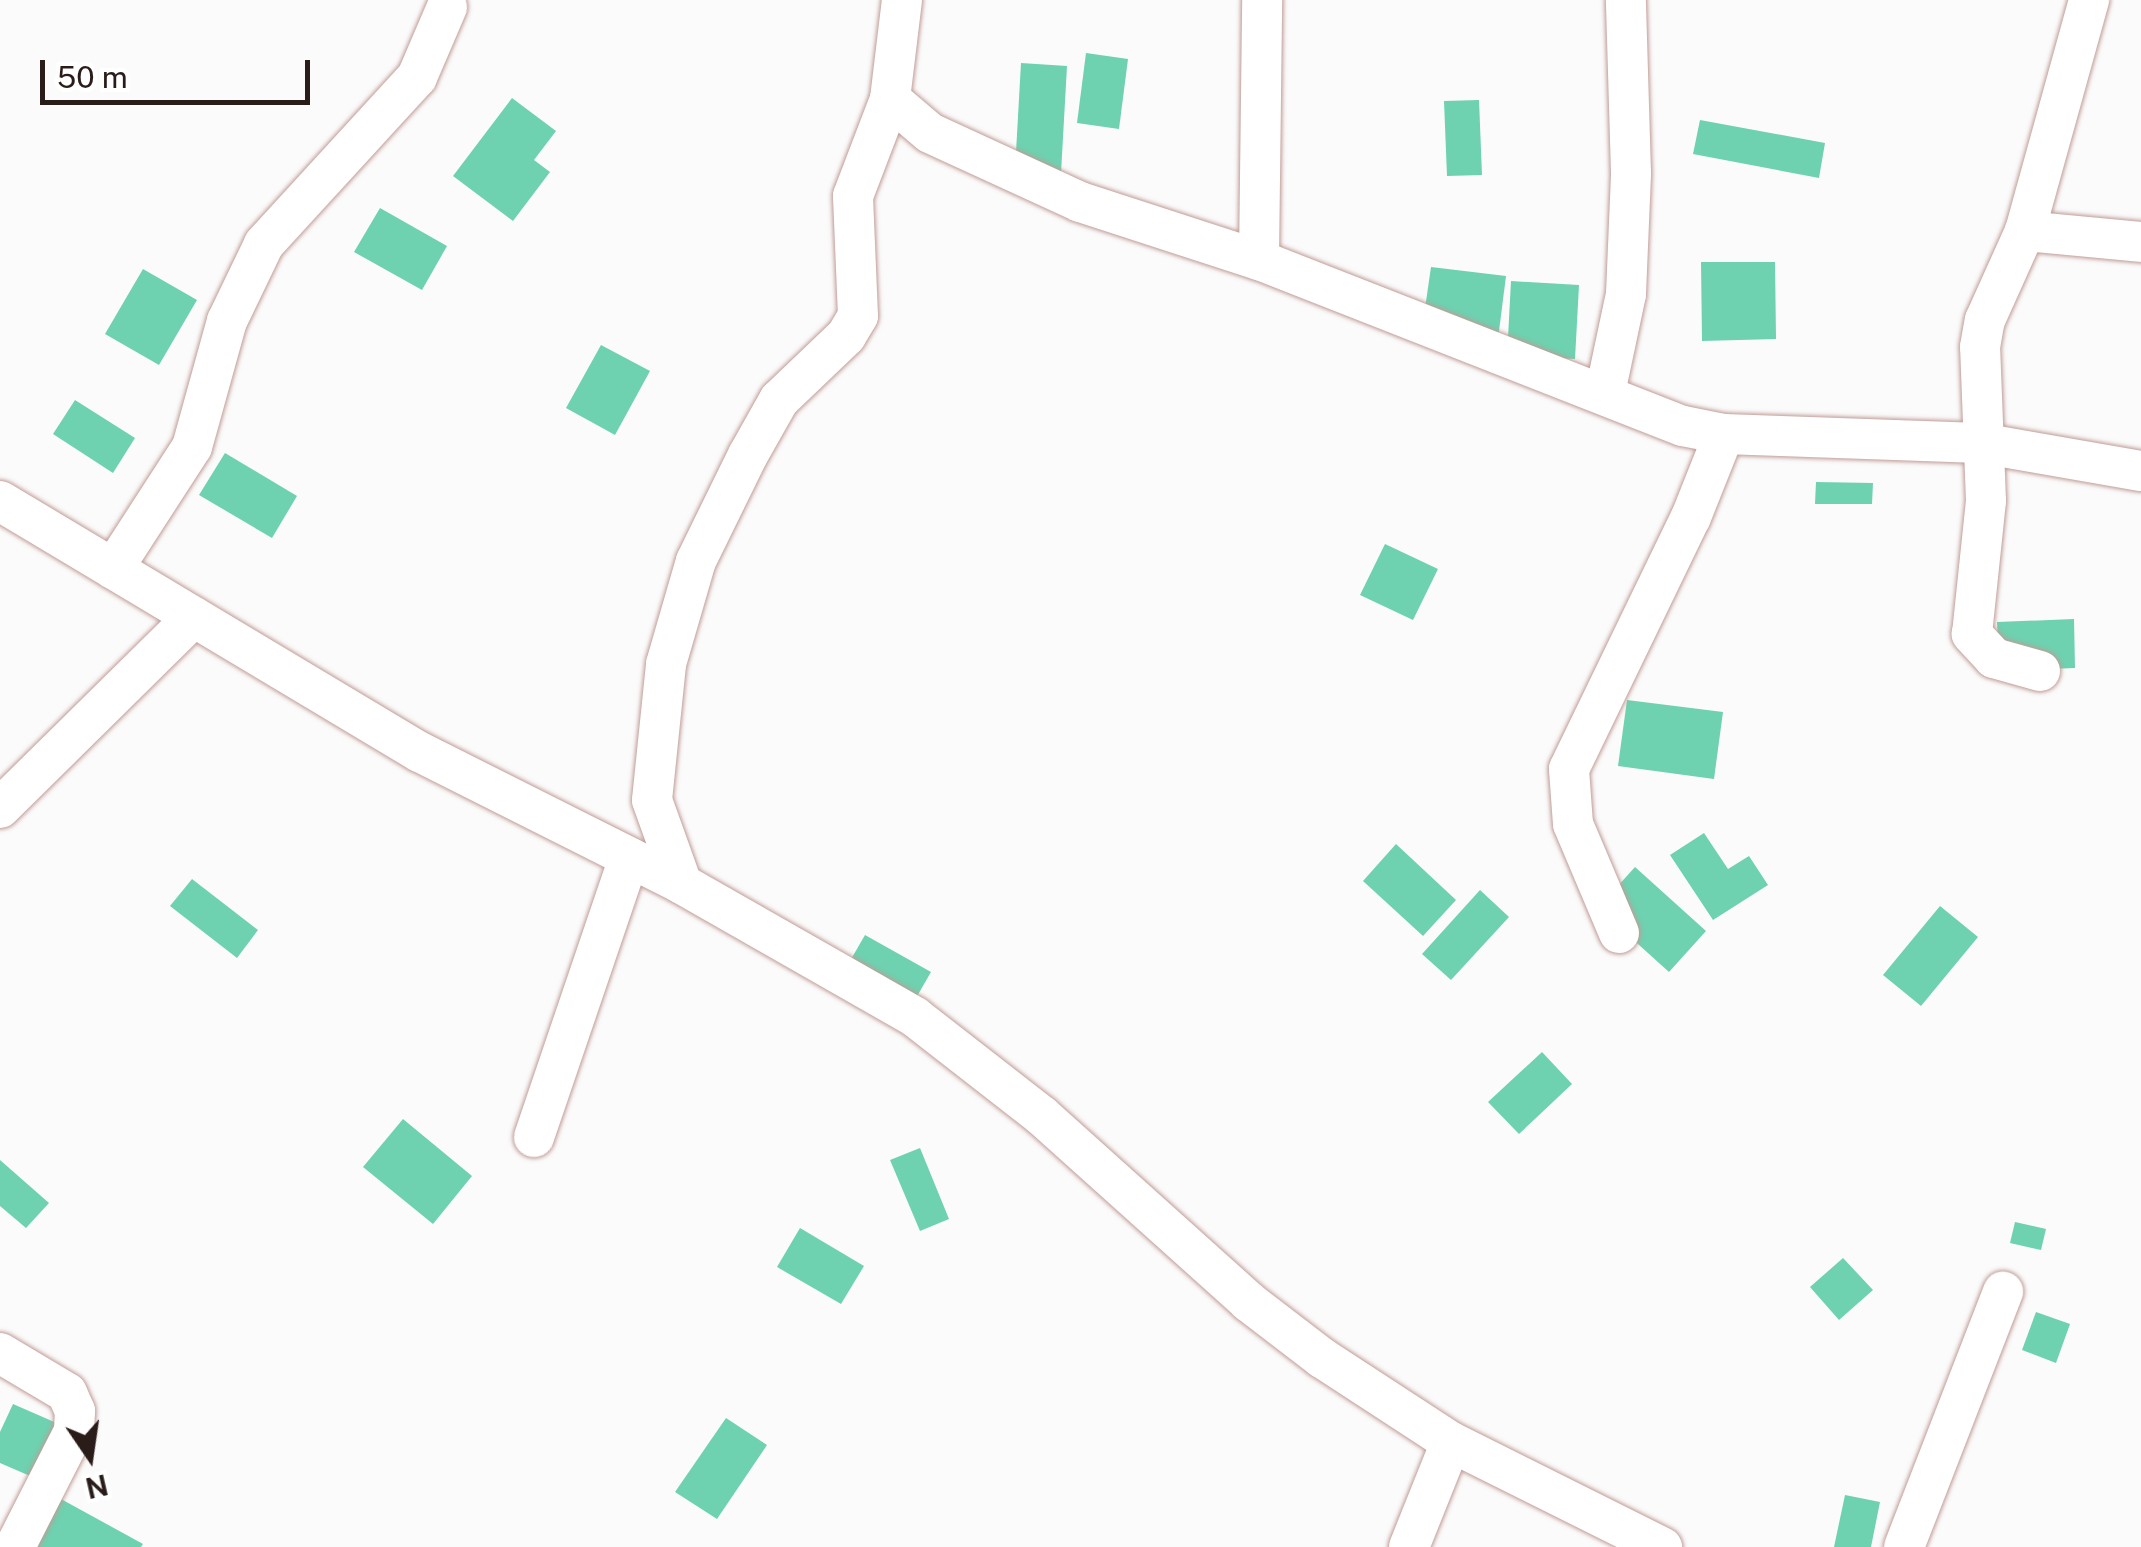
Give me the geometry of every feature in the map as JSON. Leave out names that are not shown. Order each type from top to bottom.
[{"type":"street","points":[[682,884],[652,800],[666,664],[696,561],[779,400],[858,316],[853,196],[883,115],[902,0]]},
{"type":"street","points":[[1259,260],[1262,0]]},
{"type":"street","points":[[1605,393],[1626,294],[1626,0]]},
{"type":"street","points":[[2040,671],[1994,658],[1980,650],[1972,634],[1986,501],[1980,444],[1985,320],[2025,230],[2088,0]]},
{"type":"street","points":[[113,568],[192,447],[227,322],[264,244],[417,77],[447,7]]},
{"type":"street","points":[[883,115],[1080,202],[1259,260],[1683,426],[1724,434],[1980,444],[2141,471]]},
{"type":"street","points":[[2025,230],[2141,242]]},
{"type":"street","points":[[1618,932],[1572,824],[1569,769],[1691,517],[1724,434]]},
{"type":"street","points":[[0,500],[420,752],[682,884],[915,1017],[1042,1116],[1249,1302],[1451,1442],[1662,1547]]},
{"type":"street","points":[[0,808],[194,617]]},
{"type":"street","points":[[534,1137],[616,851],[652,800]]},
{"type":"street","points":[[1904,1547],[2003,1292]]},
{"type":"street","points":[[0,1352],[68,1394],[75,1410],[74,1431],[15,1547]]},
{"type":"street","points":[[1409,1547],[1451,1442]]},
{"type":"building","points":[[1086,53],[1128,59],[1119,129],[1077,123]]},
{"type":"building","points":[[1021,63],[1067,66],[1061,173],[1015,170]]},
{"type":"building","points":[[512,98],[556,131],[534,160],[550,172],[513,221],[453,176]]},
{"type":"building","points":[[1479,100],[1482,175],[1447,176],[1444,101]]},
{"type":"building","points":[[1700,120],[1825,143],[1819,178],[1693,154]]},
{"type":"building","points":[[380,208],[447,246],[422,290],[354,252]]},
{"type":"building","points":[[1701,262],[1775,262],[1776,339],[1702,341]]},
{"type":"building","points":[[1431,267],[1506,276],[1498,339],[1422,329]]},
{"type":"building","points":[[143,269],[197,300],[159,365],[105,334]]},
{"type":"building","points":[[1511,281],[1579,285],[1575,359],[1507,356]]},
{"type":"building","points":[[601,345],[650,371],[615,435],[566,408]]},
{"type":"building","points":[[75,400],[135,438],[113,473],[53,434]]},
{"type":"building","points":[[225,453],[297,496],[272,538],[199,495]]},
{"type":"building","points":[[1816,482],[1873,483],[1872,504],[1815,504]]},
{"type":"building","points":[[1385,544],[1438,569],[1413,620],[1360,595]]},
{"type":"building","points":[[2074,619],[2075,668],[1999,671],[1997,622]]},
{"type":"building","points":[[1627,700],[1723,712],[1714,779],[1618,766]]},
{"type":"building","points":[[1704,833],[1728,869],[1749,856],[1768,885],[1713,920],[1670,855]]},
{"type":"building","points":[[1396,844],[1456,900],[1423,936],[1363,881]]},
{"type":"building","points":[[1635,867],[1706,931],[1669,972],[1598,908]]},
{"type":"building","points":[[192,879],[258,930],[237,958],[170,906]]},
{"type":"building","points":[[1480,890],[1509,917],[1451,980],[1422,954]]},
{"type":"building","points":[[1940,906],[1978,937],[1921,1006],[1883,975]]},
{"type":"building","points":[[865,935],[931,972],[916,998],[850,961]]},
{"type":"building","points":[[1542,1052],[1572,1084],[1519,1134],[1488,1102]]},
{"type":"building","points":[[403,1119],[472,1176],[433,1224],[363,1167]]},
{"type":"building","points":[[920,1148],[949,1219],[920,1231],[890,1160]]},
{"type":"building","points":[[0,1160],[49,1203],[26,1228],[0,1206]]},
{"type":"building","points":[[2015,1222],[2046,1229],[2041,1250],[2010,1243]]},
{"type":"building","points":[[800,1228],[864,1266],[841,1304],[777,1267]]},
{"type":"building","points":[[1843,1258],[1873,1290],[1839,1320],[1810,1287]]},
{"type":"building","points":[[2036,1312],[2070,1324],[2056,1363],[2022,1350]]},
{"type":"building","points":[[13,1404],[68,1428],[44,1482],[0,1463],[0,1432]]},
{"type":"building","points":[[726,1418],[767,1445],[717,1519],[675,1492]]},
{"type":"building","points":[[1845,1495],[1880,1502],[1871,1547],[1834,1547]]},
{"type":"building","points":[[61,1499],[143,1544],[34,1547]]}]
